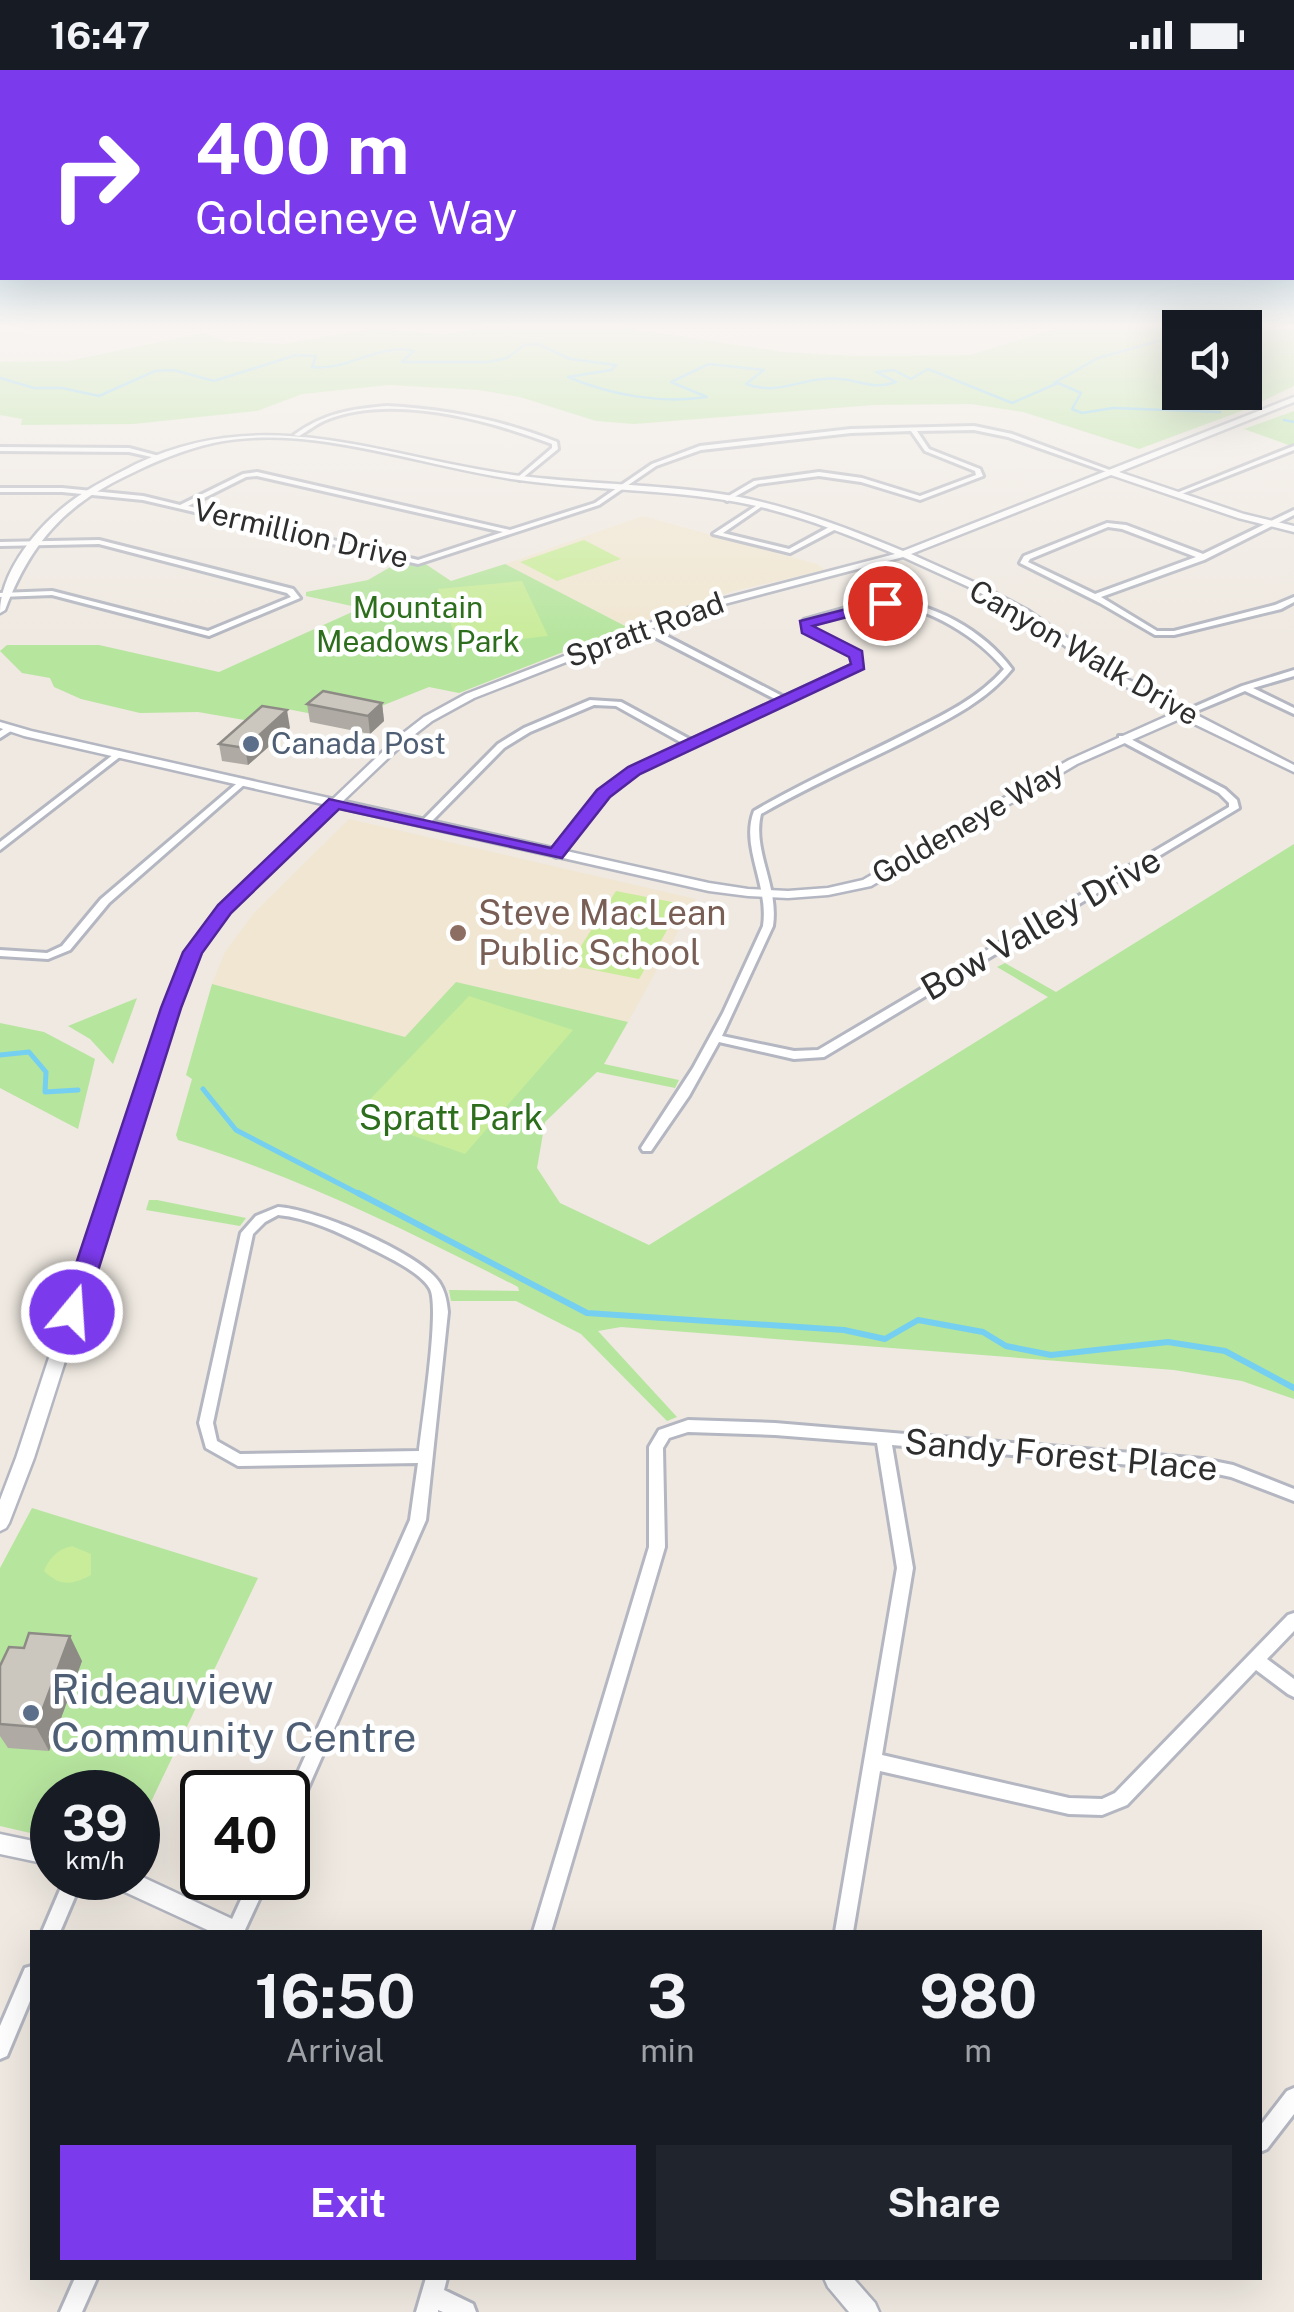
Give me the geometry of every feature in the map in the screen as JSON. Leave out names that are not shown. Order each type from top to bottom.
[{"type":"street","points":[[298,435],[307,431]]},
{"type":"street","points":[[514,431],[554,442],[555,448],[520,478]]},
{"type":"street","name":"Vermillion Drive","points":[[0,490],[89,492],[181,507],[413,562],[597,504],[654,466],[688,450],[863,431]]},
{"type":"street","points":[[727,499],[756,482],[820,474],[862,480],[920,498],[980,476],[978,470],[928,450],[913,431]]},
{"type":"street","name":"Vermillion Drive","points":[[981,431],[997,431],[1112,472]]},
{"type":"street","name":"Spratt Road","points":[[0,1523],[18,1479],[188,963],[224,909],[390,749],[438,713],[492,686],[718,601],[902,555],[1215,431]]},
{"type":"street","name":"Canyon Walk Drive","points":[[0,610],[3,595],[30,543],[89,492],[156,456],[228,436],[298,435],[520,478],[727,499],[834,528],[902,555],[1027,614],[1113,676],[1294,768]]},
{"type":"street","points":[[1177,494],[1294,448]]},
{"type":"street","points":[[0,450],[124,450],[156,456]]},
{"type":"street","points":[[1112,472],[1294,529]]},
{"type":"street","points":[[181,507],[245,475],[257,474],[512,532]]},
{"type":"street","points":[[760,506],[716,534],[790,551],[834,528]]},
{"type":"street","points":[[1096,597],[1203,556],[1294,512]]},
{"type":"street","points":[[1203,556],[1107,525],[1025,559],[1030,569],[1096,597],[1141,628],[1161,634],[1278,607],[1294,599]]},
{"type":"street","points":[[0,544],[110,544],[290,590],[296,598],[210,634],[52,593],[3,595]]},
{"type":"street","points":[[556,854],[604,794],[634,770],[860,662],[856,654],[807,630],[805,624],[885,603],[907,604],[960,627],[1008,669],[1000,680],[934,724],[757,814],[752,830],[770,894],[768,926],[717,1038],[683,1100],[647,1148]]},
{"type":"street","points":[[644,628],[784,700]]},
{"type":"street","name":"Goldeneye Way","points":[[335,803],[709,888],[818,894],[867,883],[1073,762],[1122,738],[1245,688],[1294,673]]},
{"type":"street","points":[[1245,688],[1294,711]]},
{"type":"street","points":[[425,822],[501,746],[527,730],[592,702],[611,701],[692,744]]},
{"type":"street","points":[[3,730],[335,803]]},
{"type":"street","name":"Bow Valley Drive","points":[[717,1038],[794,1055],[820,1054],[1231,813],[1234,802],[1222,791],[1122,738]]},
{"type":"street","points":[[0,847],[118,754]]},
{"type":"street","points":[[0,953],[38,956],[61,952],[106,900],[242,782]]},
{"type":"street","points":[[307,1770],[418,1520],[426,1457],[440,1297],[431,1280],[311,1216],[282,1211],[259,1220],[247,1232],[206,1423],[211,1444],[238,1460],[426,1457]]},
{"type":"street","name":"Sandy Forest Place","points":[[543,1930],[657,1547],[658,1440],[672,1430],[698,1425],[1203,1465],[1233,1471],[1294,1496]]},
{"type":"street","points":[[844,1930],[905,1568],[884,1438]]},
{"type":"street","points":[[872,1762],[1069,1806],[1102,1807],[1120,1799],[1294,1620]]},
{"type":"street","points":[[1256,1660],[1294,1689]]},
{"type":"street","points":[[0,1844],[30,1850]]},
{"type":"street","points":[[160,1897],[231,1930]]},
{"type":"street","points":[[52,1930],[65,1900]]},
{"type":"street","points":[[236,1930],[250,1900]]},
{"type":"street","points":[[0,2050],[30,1980]]},
{"type":"street","points":[[1262,2139],[1294,2098]]},
{"type":"street","points":[[71,2312],[85,2280]]},
{"type":"street","points":[[839,2280],[866,2312]]},
{"type":"street","points":[[432,2295],[465,2312]]},
{"type":"shaded area","points":[[643,516],[817,564],[825,570],[733,591],[627,627],[505,564]]},
{"type":"shaded area","name":"Steve MacLean Public School","points":[[349,819],[696,899],[628,1022],[456,982],[405,1037],[212,984],[225,952],[254,913]]},
{"type":"green space","points":[[1081,431],[1188,431],[1139,449]]},
{"type":"green space","points":[[1249,431],[1294,431],[1294,447]]},
{"type":"green space","points":[[584,540],[621,559],[557,581],[520,562]]},
{"type":"green space","name":"Mountain Meadows Park","points":[[399,562],[424,563],[451,581],[505,564],[627,627],[459,693],[429,687],[379,707],[313,714],[282,708],[256,722],[198,712],[140,713],[81,699],[54,687],[50,678],[22,673],[0,651],[7,645],[99,645],[219,672],[361,608],[306,596],[306,592],[368,580]]},
{"type":"green space","points":[[522,581],[548,636],[459,646],[438,589]]},
{"type":"green space","name":"Spratt Park","points":[[1294,844],[1294,1399],[1242,1381],[1174,1370],[621,1327],[598,1331],[677,1417],[667,1421],[581,1334],[516,1301],[451,1301],[449,1290],[519,1291],[518,1287],[351,1206],[178,1140],[176,1135],[192,1079],[186,1075],[212,984],[405,1037],[456,982],[628,1022],[604,1064],[679,1080],[675,1088],[597,1072],[545,1122],[537,1168],[560,1203],[649,1245],[1048,997],[997,967],[1005,963],[1056,992]]},
{"type":"green space","points":[[616,891],[682,904],[639,979],[569,965]]},
{"type":"green space","name":"Spratt Park","points":[[469,996],[573,1030],[465,1154],[355,1115]]},
{"type":"green space","points":[[137,998],[113,1064],[90,1039],[68,1026]]},
{"type":"green space","points":[[0,1023],[44,1032],[95,1059],[78,1129],[0,1088]]},
{"type":"green space","points":[[149,1200],[246,1218],[240,1226],[146,1210]]},
{"type":"green space","points":[[32,1508],[258,1578],[160,1783],[160,1770],[30,1770],[30,1833],[0,1826],[0,1568]]},
{"type":"green space","points":[[72,1546],[91,1554],[91,1575],[72,1582],[55,1580],[44,1571],[46,1566],[58,1552]]},
{"type":"building","points":[[323,691],[382,703],[368,716],[307,704]]},
{"type":"building","points":[[262,706],[287,710],[245,748],[219,744]]},
{"type":"building","points":[[29,1633],[70,1636],[36,1727],[0,1724],[0,1666],[9,1647],[24,1648]]},
{"type":"waterway","points":[[0,1055],[29,1052],[46,1072],[45,1092],[78,1090]]},
{"type":"waterway","points":[[203,1089],[236,1130],[363,1196]]},
{"type":"waterway","points":[[358,1193],[587,1313],[844,1330],[885,1339],[918,1320],[983,1332],[1006,1346],[1051,1355],[1168,1342],[1225,1351],[1294,1388]]},
{"type":"place","name":"Canada Post","points":[[251,744]]},
{"type":"place","name":"Steve MacLean Public School","points":[[458,933]]},
{"type":"place","name":"Rideauview Community Centre","points":[[31,1713]]},
{"type":"route","points":[[72,1312],[171,1008],[193,952],[224,909],[335,803],[556,854],[604,794],[634,770],[859,666],[856,654],[807,630],[805,624],[885,603]]}]
